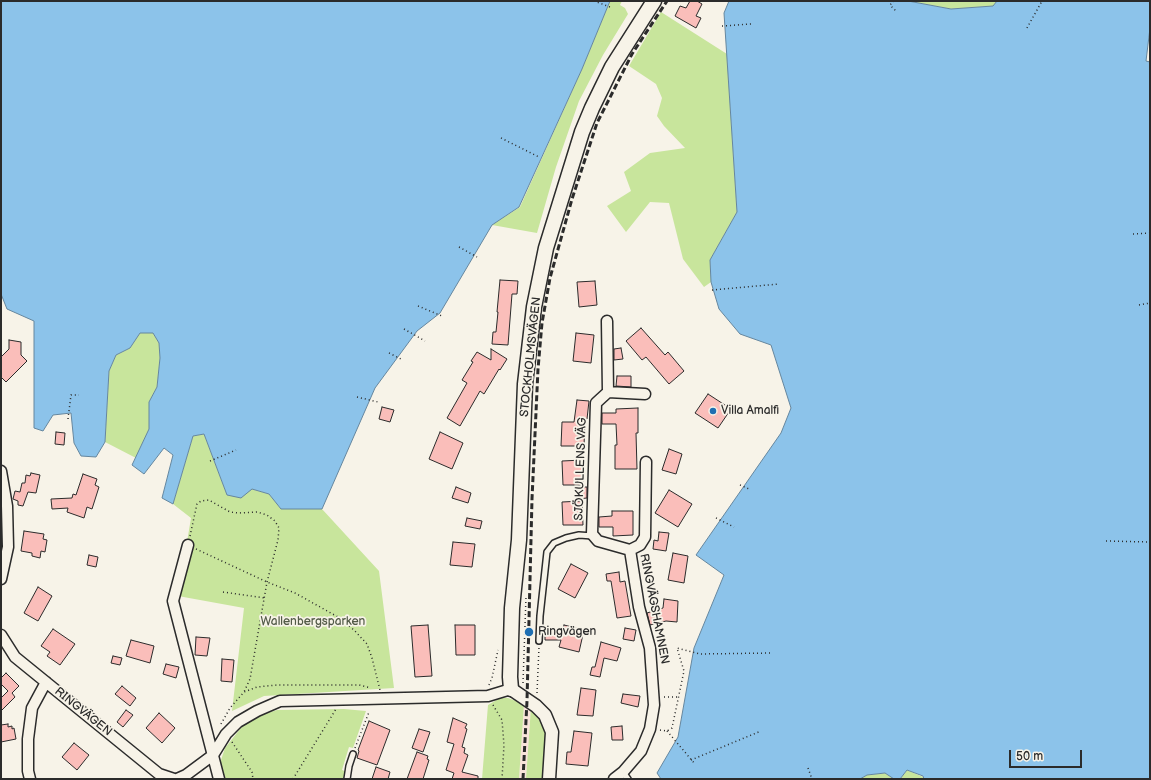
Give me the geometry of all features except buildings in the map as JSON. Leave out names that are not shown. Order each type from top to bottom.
[{"type":"main road","name":"STOCKHOLMSVÄGEN","points":[[517,686],[510,677],[512,608],[519,540],[526,384],[534,307],[546,248],[582,132],[612,67],[654,1]]},
{"type":"street","points":[[607,321],[608,392],[645,394]]},
{"type":"street","name":"SJÖKULLENS VÄG","points":[[608,392],[596,403],[592,534],[598,541],[630,550]]},
{"type":"street","name":"RINGVÄGSHAMNEN","points":[[614,779],[626,776],[641,751],[650,729],[654,705],[650,648],[639,607],[630,550],[640,545],[645,537],[646,462]]},
{"type":"street","points":[[1,471],[7,506],[8,547],[1,579]]},
{"type":"street","points":[[188,545],[173,601],[219,779]]},
{"type":"street","name":"RINGVÄGEN","points":[[1,635],[15,657],[159,774],[174,779]]},
{"type":"street","points":[[30,779],[28,771],[28,740],[32,708],[46,682]]},
{"type":"street","points":[[177,779],[186,776],[213,755],[226,734],[238,722],[257,711],[280,701],[488,696],[517,686],[546,715],[552,732],[549,779]]},
{"type":"lane","points":[[539,641],[546,552],[554,543],[566,538],[579,535],[594,536]]},
{"type":"lane","points":[[347,779],[353,754]]},
{"type":"path","points":[[594,1],[610,7]]},
{"type":"path","points":[[894,1],[890,5],[897,12]]},
{"type":"path","points":[[1027,28],[1042,1]]},
{"type":"path","points":[[722,26],[751,24]]},
{"type":"path","points":[[500,138],[539,158]]},
{"type":"path","points":[[1133,234],[1150,233]]},
{"type":"path","points":[[459,247],[477,257]]},
{"type":"path","points":[[712,290],[779,284]]},
{"type":"path","points":[[1139,305],[1150,303]]},
{"type":"path","points":[[418,306],[442,316]]},
{"type":"path","points":[[404,329],[425,341]]},
{"type":"path","points":[[390,353],[401,359]]},
{"type":"path","points":[[68,419],[71,395],[79,396]]},
{"type":"path","points":[[358,397],[378,402]]},
{"type":"path","points":[[210,461],[236,450]]},
{"type":"path","points":[[740,485],[749,489]]},
{"type":"path","points":[[244,692],[250,679],[267,582],[278,540],[279,528],[275,521],[266,515],[257,512],[230,512],[209,500],[201,501],[197,504],[188,545],[267,582],[295,593],[338,617],[354,630],[367,644],[380,691]]},
{"type":"path","points":[[716,518],[734,527]]},
{"type":"path","points":[[1106,541],[1150,542]]},
{"type":"path","points":[[517,686],[526,591]]},
{"type":"path","points":[[224,592],[264,598]]},
{"type":"path","points":[[537,693],[539,641]]},
{"type":"path","points":[[650,729],[667,731],[672,728],[684,671],[677,648],[700,654],[771,653]]},
{"type":"path","points":[[496,678],[492,678],[488,687],[488,696],[502,720],[504,745],[502,779]]},
{"type":"path","points":[[654,697],[678,697]]},
{"type":"path","points":[[293,779],[343,699]]},
{"type":"path","points":[[353,754],[369,712]]},
{"type":"path","points":[[667,731],[695,764]]},
{"type":"path","points":[[692,760],[761,731]]},
{"type":"path","points":[[230,739],[252,772],[253,779]]},
{"type":"path","points":[[808,768],[812,779]]},
{"type":"shaded area","points":[[524,704],[531,707],[526,779],[519,779]]},
{"type":"green space","points":[[610,1],[622,1],[620,5],[625,8],[628,14],[603,55],[579,101],[556,167],[537,233],[492,225],[520,207],[582,69]]},
{"type":"green space","points":[[908,1],[997,1],[993,6],[951,9]]},
{"type":"green space","points":[[661,12],[727,54],[737,212],[710,260],[711,282],[704,287],[683,259],[669,203],[650,202],[626,232],[607,206],[631,191],[624,172],[650,153],[685,148],[664,126],[657,116],[662,98],[656,84],[629,66]]},
{"type":"green space","points":[[140,333],[153,333],[159,343],[160,358],[157,387],[149,402],[149,429],[136,458],[105,442],[109,371],[116,355],[130,348]]},
{"type":"green space","name":"Wallenbergsparken","points":[[204,434],[227,495],[252,489],[269,494],[281,509],[322,509],[379,571],[394,688],[264,696],[232,711],[244,608],[178,596],[191,518],[173,504],[193,436]]},
{"type":"green space","points":[[500,698],[508,698],[524,704],[519,779],[482,779],[488,705]]},
{"type":"green space","points":[[531,707],[539,714],[546,730],[544,779],[526,779]]},
{"type":"green space","points":[[344,709],[366,711],[353,748],[349,747],[342,770],[347,772],[346,779],[224,779],[220,763],[225,748],[244,724],[261,715],[277,710]]},
{"type":"green space","points":[[907,770],[923,777],[924,779],[900,779]]},
{"type":"green space","points":[[885,773],[894,779],[860,779],[867,775]]},
{"type":"water","points":[[1,1],[610,1],[582,69],[519,207],[492,225],[440,313],[417,331],[375,388],[322,509],[281,509],[269,494],[252,489],[241,498],[227,495],[204,434],[193,436],[173,504],[162,498],[173,455],[164,448],[144,474],[132,465],[149,429],[149,402],[157,387],[160,358],[159,343],[153,333],[140,333],[130,348],[116,355],[109,371],[105,442],[96,457],[81,456],[74,443],[71,413],[53,415],[43,431],[34,428],[34,321],[7,309],[1,294]]},
{"type":"water","points":[[729,1],[908,1],[951,9],[993,6],[997,1],[1150,1],[1150,28],[1146,61],[1150,62],[1150,779],[924,779],[923,776],[907,770],[900,779],[894,779],[885,773],[867,775],[860,779],[661,779],[657,773],[678,737],[694,648],[724,575],[696,555],[781,433],[791,408],[771,345],[740,334],[719,309],[711,282],[710,260],[737,212],[724,13]]},
{"type":"railway","points":[[523,779],[527,701],[532,499],[538,369],[542,323],[550,278],[572,199],[597,123],[632,54],[667,1]]},
{"type":"place","name":"Villa Amalfi","points":[[713,411]]},
{"type":"place","name":"Ringvägen","points":[[529,632]]}]
